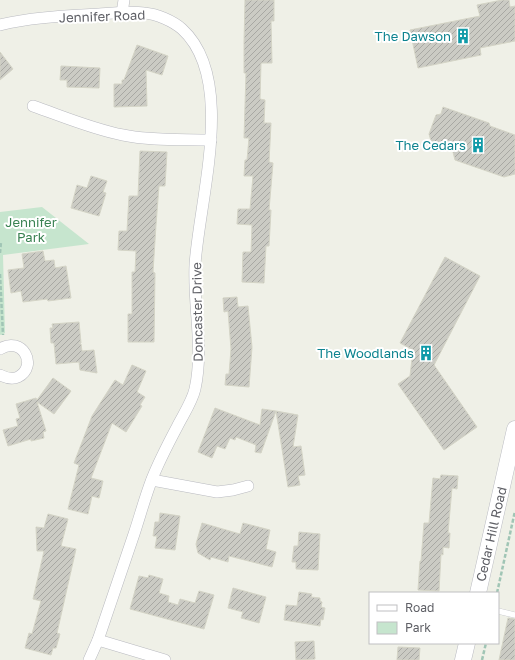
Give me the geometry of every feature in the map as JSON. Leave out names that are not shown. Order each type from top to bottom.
[{"type":"street","points":[[122,13],[124,0]]},
{"type":"street","name":"Jennifer Road","points":[[0,25],[20,20],[122,13],[144,13],[162,17],[180,28],[195,43]]},
{"type":"street","name":"Doncaster Drive","points":[[89,660],[98,640],[152,480],[165,450],[188,406],[194,391],[198,372],[199,340],[195,289],[195,264],[212,125],[209,85],[204,62],[195,43]]},
{"type":"street","points":[[33,106],[108,132],[140,137],[211,140]]},
{"type":"street","points":[[0,375],[8,379],[22,375],[27,368],[28,361],[26,353],[20,348],[13,345],[2,348]]},
{"type":"street","name":"Cedar Hill Road","points":[[478,592],[515,429]]},
{"type":"street","points":[[152,480],[217,492],[248,486]]},
{"type":"street","points":[[98,640],[165,660]]},
{"type":"street","points":[[463,660],[467,644]]},
{"type":"lane","points":[[499,611],[515,615]]},
{"type":"path","points":[[0,254],[1,242]]},
{"type":"path","points":[[0,274],[3,337],[2,348]]},
{"type":"path","points":[[497,592],[515,511]]},
{"type":"path","points":[[482,660],[486,644]]},
{"type":"green space","name":"Jennifer Park","points":[[42,207],[89,244],[3,255],[5,333],[0,335],[0,212]]},
{"type":"building","points":[[245,0],[274,0],[274,21],[271,21],[272,63],[261,63],[260,99],[265,100],[264,123],[271,123],[269,162],[273,163],[269,210],[271,210],[269,246],[266,246],[264,283],[242,282],[243,252],[251,252],[252,225],[237,224],[238,209],[250,209],[253,176],[244,176],[249,138],[244,138],[246,73],[244,73]]},
{"type":"building","name":"The Dawson","points":[[509,0],[510,7],[515,6],[515,41],[480,48],[481,55],[418,68],[410,30],[480,16],[477,5]]},
{"type":"building","points":[[137,45],[168,56],[162,75],[146,70],[147,106],[114,107],[114,84],[122,84],[122,80],[124,80]]},
{"type":"building","points":[[0,52],[13,69],[0,80]]},
{"type":"building","points":[[61,66],[100,68],[99,88],[67,87],[67,80],[60,80]]},
{"type":"building","name":"The Cedars","points":[[443,107],[489,123],[490,126],[515,135],[515,174],[504,177],[455,160],[452,148],[431,141],[429,134],[436,115],[441,114]]},
{"type":"building","points":[[140,151],[167,152],[165,186],[159,186],[156,225],[153,272],[155,273],[154,342],[128,342],[128,314],[132,314],[132,272],[135,272],[136,251],[118,250],[119,231],[127,231],[129,196],[138,196]]},
{"type":"building","points":[[91,176],[107,181],[103,192],[106,193],[99,216],[71,208],[77,185],[87,188]]},
{"type":"building","points":[[43,251],[45,261],[54,260],[55,268],[66,266],[71,298],[23,302],[21,291],[11,293],[8,270],[24,268],[22,254]]},
{"type":"building","name":"The Woodlands","points":[[445,257],[480,276],[434,365],[477,427],[444,450],[398,384],[410,376],[413,350],[400,343]]},
{"type":"building","points":[[237,297],[238,307],[248,306],[252,347],[249,387],[225,385],[226,374],[229,374],[231,349],[228,311],[224,312],[223,298]]},
{"type":"building","points":[[79,322],[81,343],[79,343],[81,344],[82,351],[94,350],[97,373],[80,370],[79,362],[56,364],[54,343],[51,343],[50,328],[53,328],[52,324]]},
{"type":"building","points":[[132,365],[146,371],[137,392],[145,397],[140,405],[142,406],[126,432],[112,423],[91,478],[103,481],[99,498],[92,496],[88,514],[68,509],[79,465],[74,463],[92,416],[115,380],[123,385]]},
{"type":"building","points":[[53,378],[71,391],[54,414],[37,402],[46,431],[43,432],[44,438],[31,441],[31,439],[8,446],[3,430],[18,426],[16,419],[20,418],[16,404],[36,398],[37,400]]},
{"type":"building","points":[[215,408],[260,425],[262,409],[276,411],[261,453],[255,452],[256,445],[236,437],[235,440],[230,438],[225,449],[217,446],[212,458],[198,452]]},
{"type":"building","points":[[276,411],[298,415],[293,447],[301,446],[305,475],[298,476],[300,485],[288,487]]},
{"type":"building","points":[[441,475],[458,476],[457,489],[452,488],[448,533],[450,533],[449,548],[443,547],[443,555],[441,554],[439,591],[418,590],[424,523],[429,523],[433,478],[440,479]]},
{"type":"building","points":[[160,513],[180,516],[175,550],[155,548],[157,536],[153,536],[155,522],[159,522]]},
{"type":"building","points":[[48,514],[68,519],[61,546],[76,549],[57,633],[60,634],[56,648],[53,648],[51,655],[25,648],[29,633],[32,634],[41,601],[33,599],[44,551],[37,551],[36,527],[44,528]]},
{"type":"building","points":[[202,523],[240,534],[243,523],[270,530],[266,549],[276,552],[272,567],[229,556],[228,562],[211,557],[210,560],[198,553],[196,544]]},
{"type":"building","points":[[299,532],[320,534],[318,570],[296,569],[296,562],[292,562],[294,546],[298,546]]},
{"type":"building","points":[[149,575],[163,579],[159,593],[169,596],[168,602],[178,605],[180,599],[195,603],[199,591],[214,595],[204,629],[130,609],[139,576],[148,578]]},
{"type":"building","points":[[233,588],[266,597],[259,623],[241,618],[243,612],[228,608]]},
{"type":"building","points":[[299,592],[312,594],[311,597],[320,598],[320,601],[322,602],[321,607],[325,608],[323,620],[321,619],[320,626],[284,620],[286,605],[297,606]]},
{"type":"building","points":[[508,618],[515,619],[515,660],[499,660]]},
{"type":"building","points":[[314,641],[315,659],[296,660],[295,642]]},
{"type":"building","points":[[398,647],[420,648],[419,660],[397,660]]},
{"type":"place","name":"The Dawson","points":[[463,36]]},
{"type":"place","name":"The Cedars","points":[[478,145]]},
{"type":"place","name":"The Woodlands","points":[[426,353]]}]
